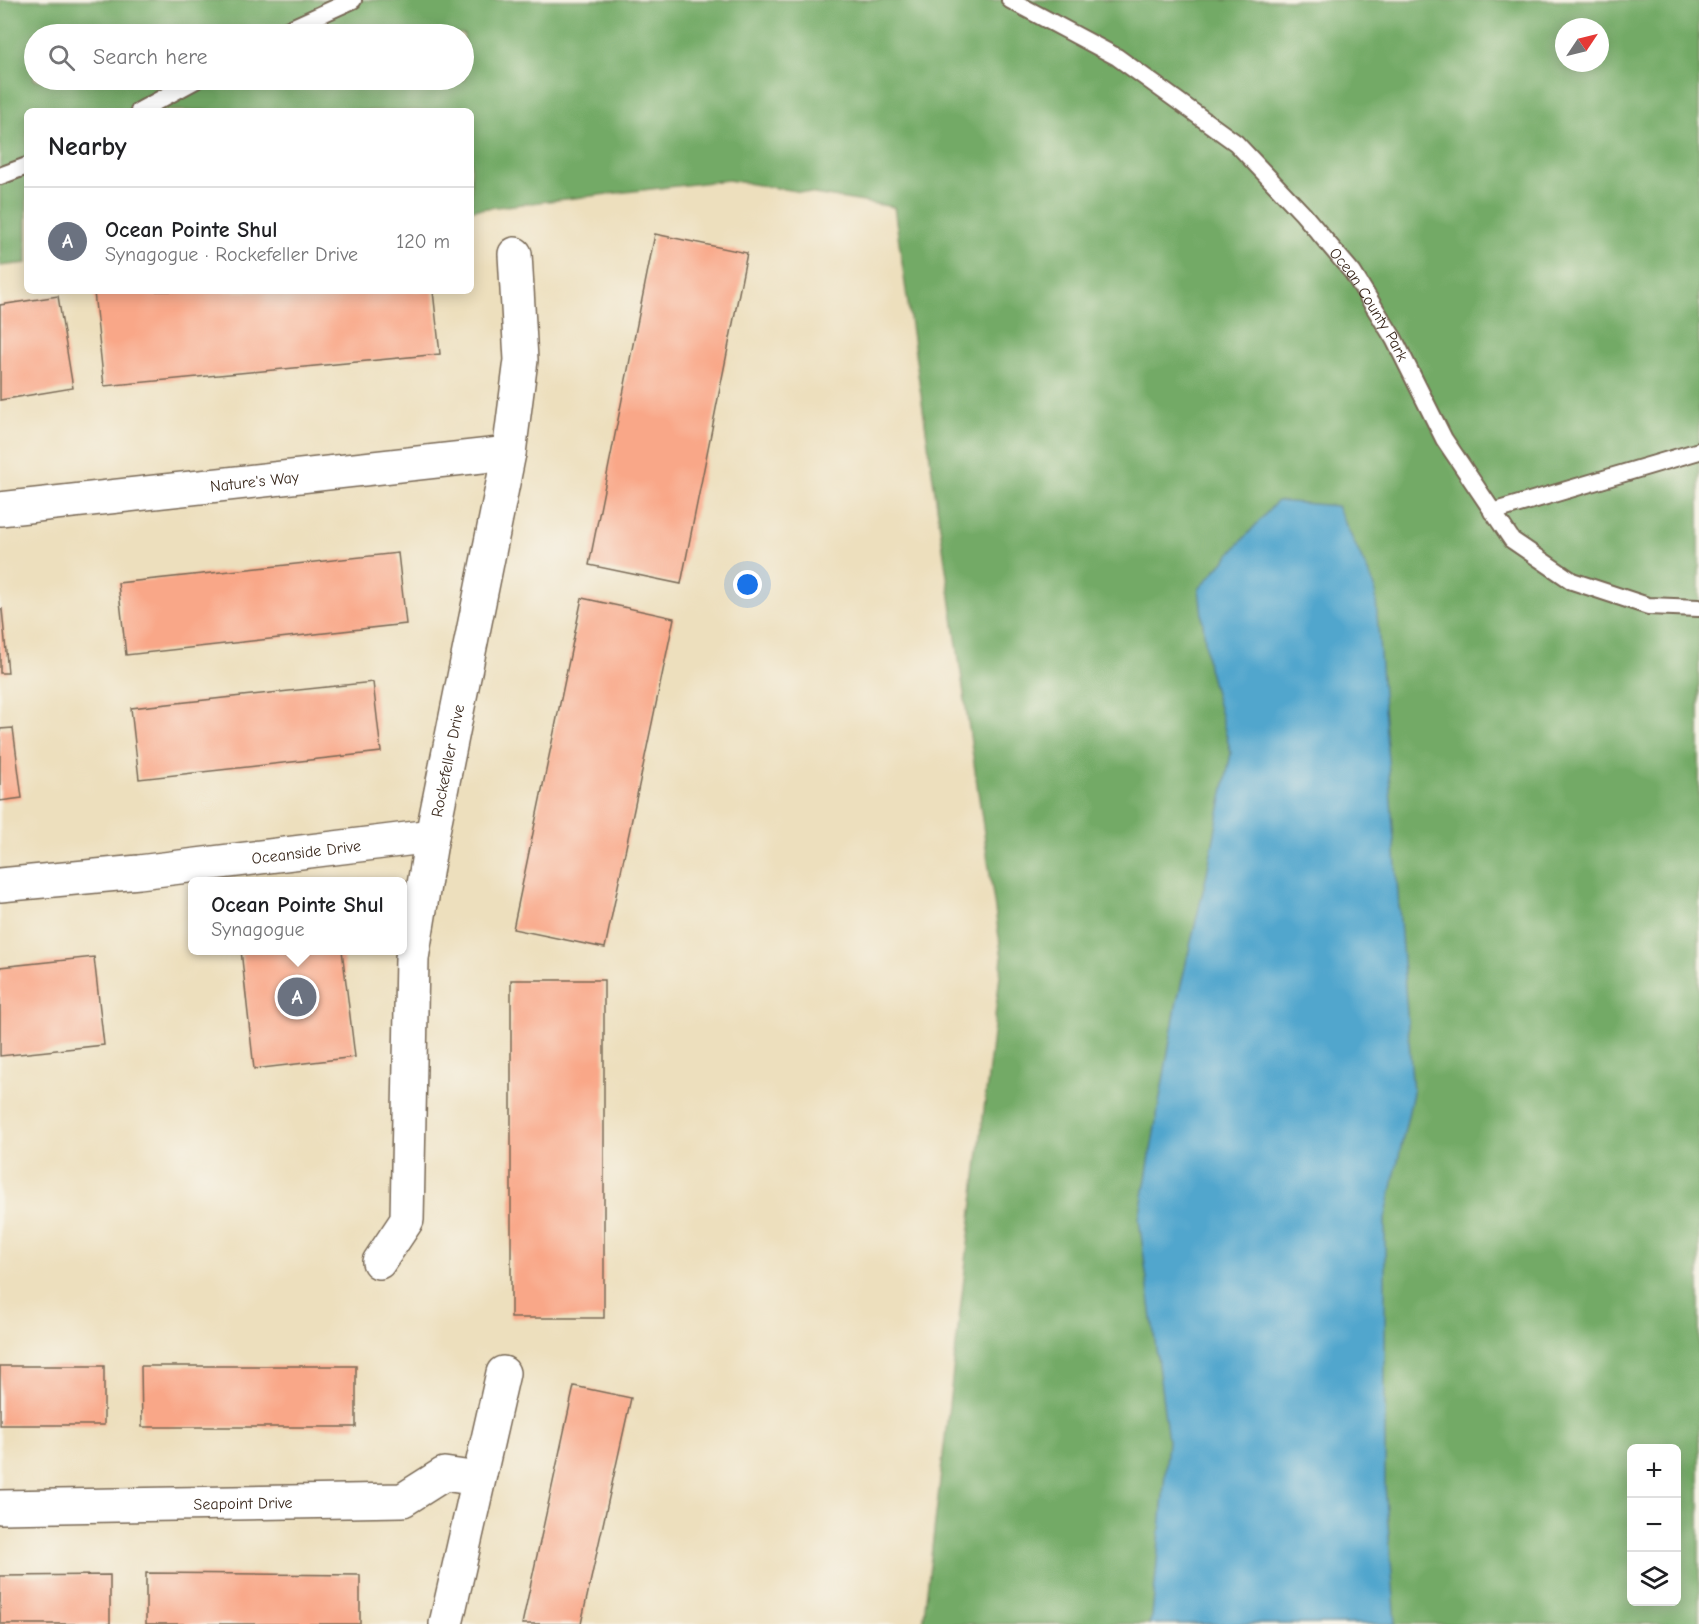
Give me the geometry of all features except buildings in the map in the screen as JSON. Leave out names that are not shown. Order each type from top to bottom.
[{"type":"street","name":"Rockefeller Drive","points":[[378,1262],[407,1220],[412,958],[432,836],[509,453],[521,360],[515,254]]},
{"type":"street","name":"Nature's Way","points":[[0,509],[509,453]]},
{"type":"street","name":"Oceanside Drive","points":[[0,885],[139,872],[432,836]]},
{"type":"street","points":[[446,1624],[503,1373]]},
{"type":"street","name":"Seapoint Drive","points":[[0,1507],[403,1500],[444,1474],[478,1479]]},
{"type":"lane","points":[[300,24],[353,0]]},
{"type":"lane","name":"Ocean County Park","points":[[1010,0],[1117,57],[1236,143],[1273,182],[1353,273],[1394,339],[1444,439],[1512,540],[1572,580],[1648,606],[1699,608]]},
{"type":"lane","points":[[145,108],[178,90]]},
{"type":"lane","points":[[0,176],[24,167]]},
{"type":"lane","points":[[1492,512],[1699,451]]},
{"type":"green space","points":[[0,0],[1699,0],[1699,1624],[923,1624],[1002,958],[894,207],[728,180],[474,210],[474,108],[24,108],[24,263],[0,266]]},
{"type":"water","points":[[1277,501],[1337,506],[1375,587],[1413,1093],[1385,1219],[1385,1485],[1396,1624],[1149,1624],[1152,1616],[1168,1441],[1139,1219],[1176,1006],[1206,878],[1231,753],[1208,667],[1199,589]]},
{"type":"place","name":"Ocean Pointe Shul","points":[[297,997]]}]
